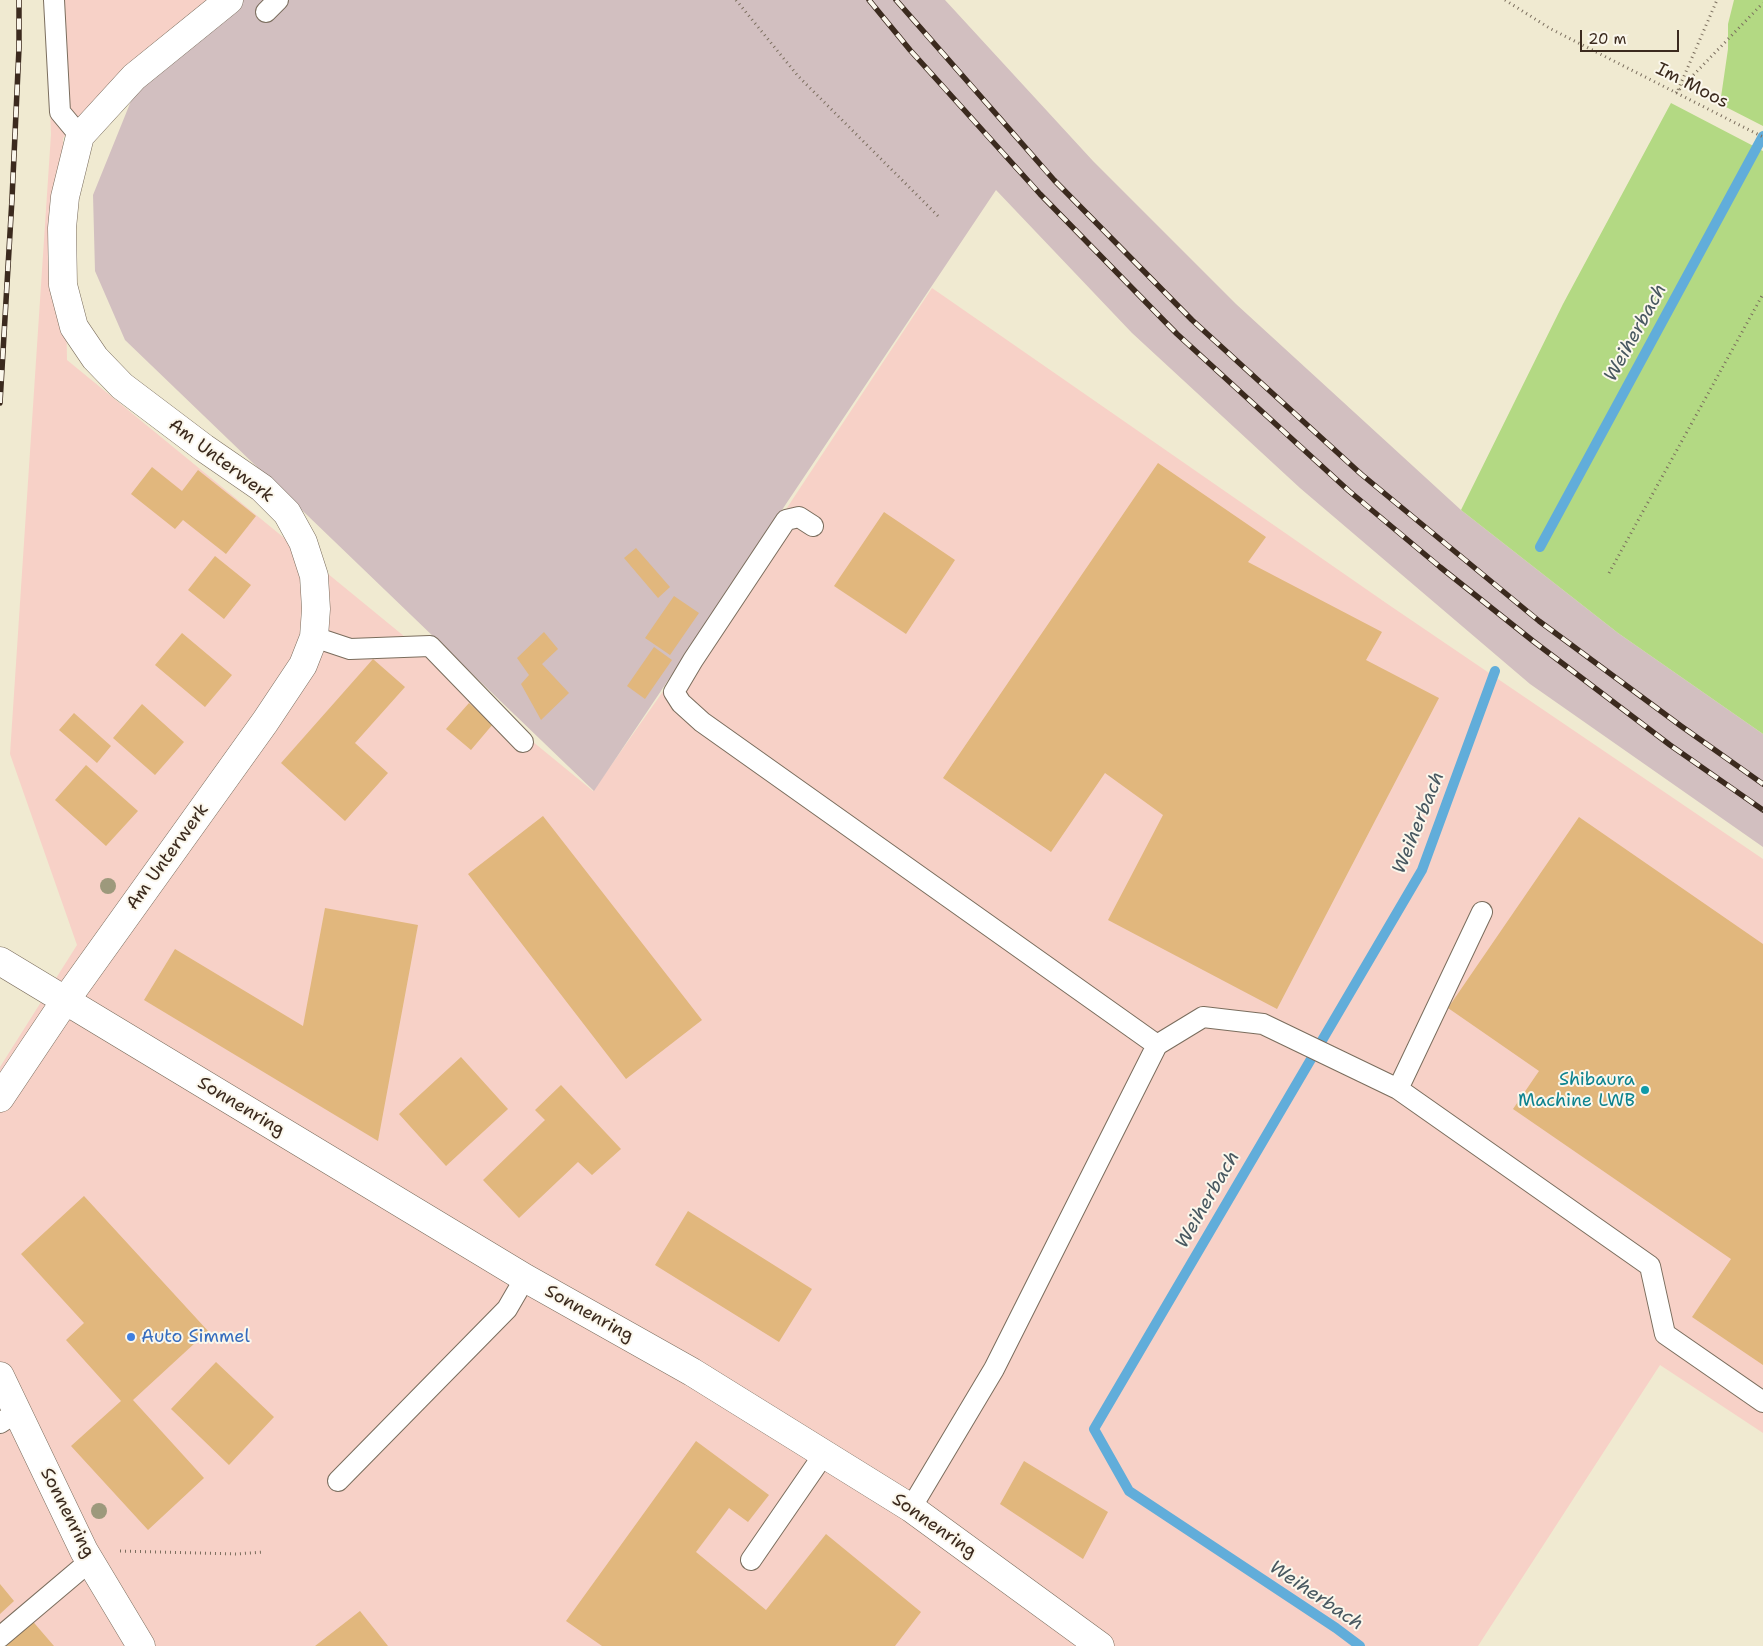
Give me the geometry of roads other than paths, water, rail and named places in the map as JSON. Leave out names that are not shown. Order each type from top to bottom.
[{"type":"street","name":"Am Unterwerk","points":[[65,1001],[265,722],[303,665],[314,637],[316,609],[314,576],[302,542],[286,513],[262,488],[204,448],[122,386],[95,358],[74,327],[63,285],[62,228],[67,188],[80,136],[134,77],[229,0]]},
{"type":"street","name":"Sonnenring","points":[[0,961],[525,1278],[692,1372],[911,1508],[1100,1646]]},
{"type":"street","points":[[0,1098],[65,1001]]},
{"type":"street","name":"Sonnenring","points":[[0,1376],[8,1417],[141,1646]]},
{"type":"lane","points":[[54,0],[60,112],[80,136]]},
{"type":"lane","points":[[813,526],[799,517],[786,520],[698,651],[674,692],[681,703],[710,728],[1158,1045]]},
{"type":"lane","points":[[314,637],[350,649],[430,646],[523,742]]},
{"type":"lane","points":[[1398,1089],[1482,912]]},
{"type":"lane","points":[[911,1508],[994,1369],[1158,1045],[1203,1017],[1263,1024],[1398,1089],[1650,1266],[1665,1334],[1763,1402]]},
{"type":"lane","points":[[338,1481],[507,1309],[525,1278]]},
{"type":"lane","points":[[752,1560],[824,1454]]},
{"type":"lane","points":[[0,1637],[87,1556]]},
{"type":"waterway","name":"Weiherbach","points":[[1540,547],[1763,136]]},
{"type":"waterway","name":"Weiherbach","points":[[1360,1646],[1336,1628],[1129,1491],[1094,1429],[1422,870],[1495,671]]},
{"type":"railway","points":[[0,403],[12,199],[19,48],[19,0]]},
{"type":"railway","points":[[869,0],[910,50],[1040,194],[1177,334],[1349,491],[1533,641],[1670,745],[1763,810]]},
{"type":"railway","points":[[896,0],[1054,180],[1192,320],[1361,474],[1539,621],[1763,784]]},
{"type":"place","name":"Shibaura Machine LWB","points":[[1645,1090]]},
{"type":"place","name":"Auto Simmel","points":[[131,1337]]}]
